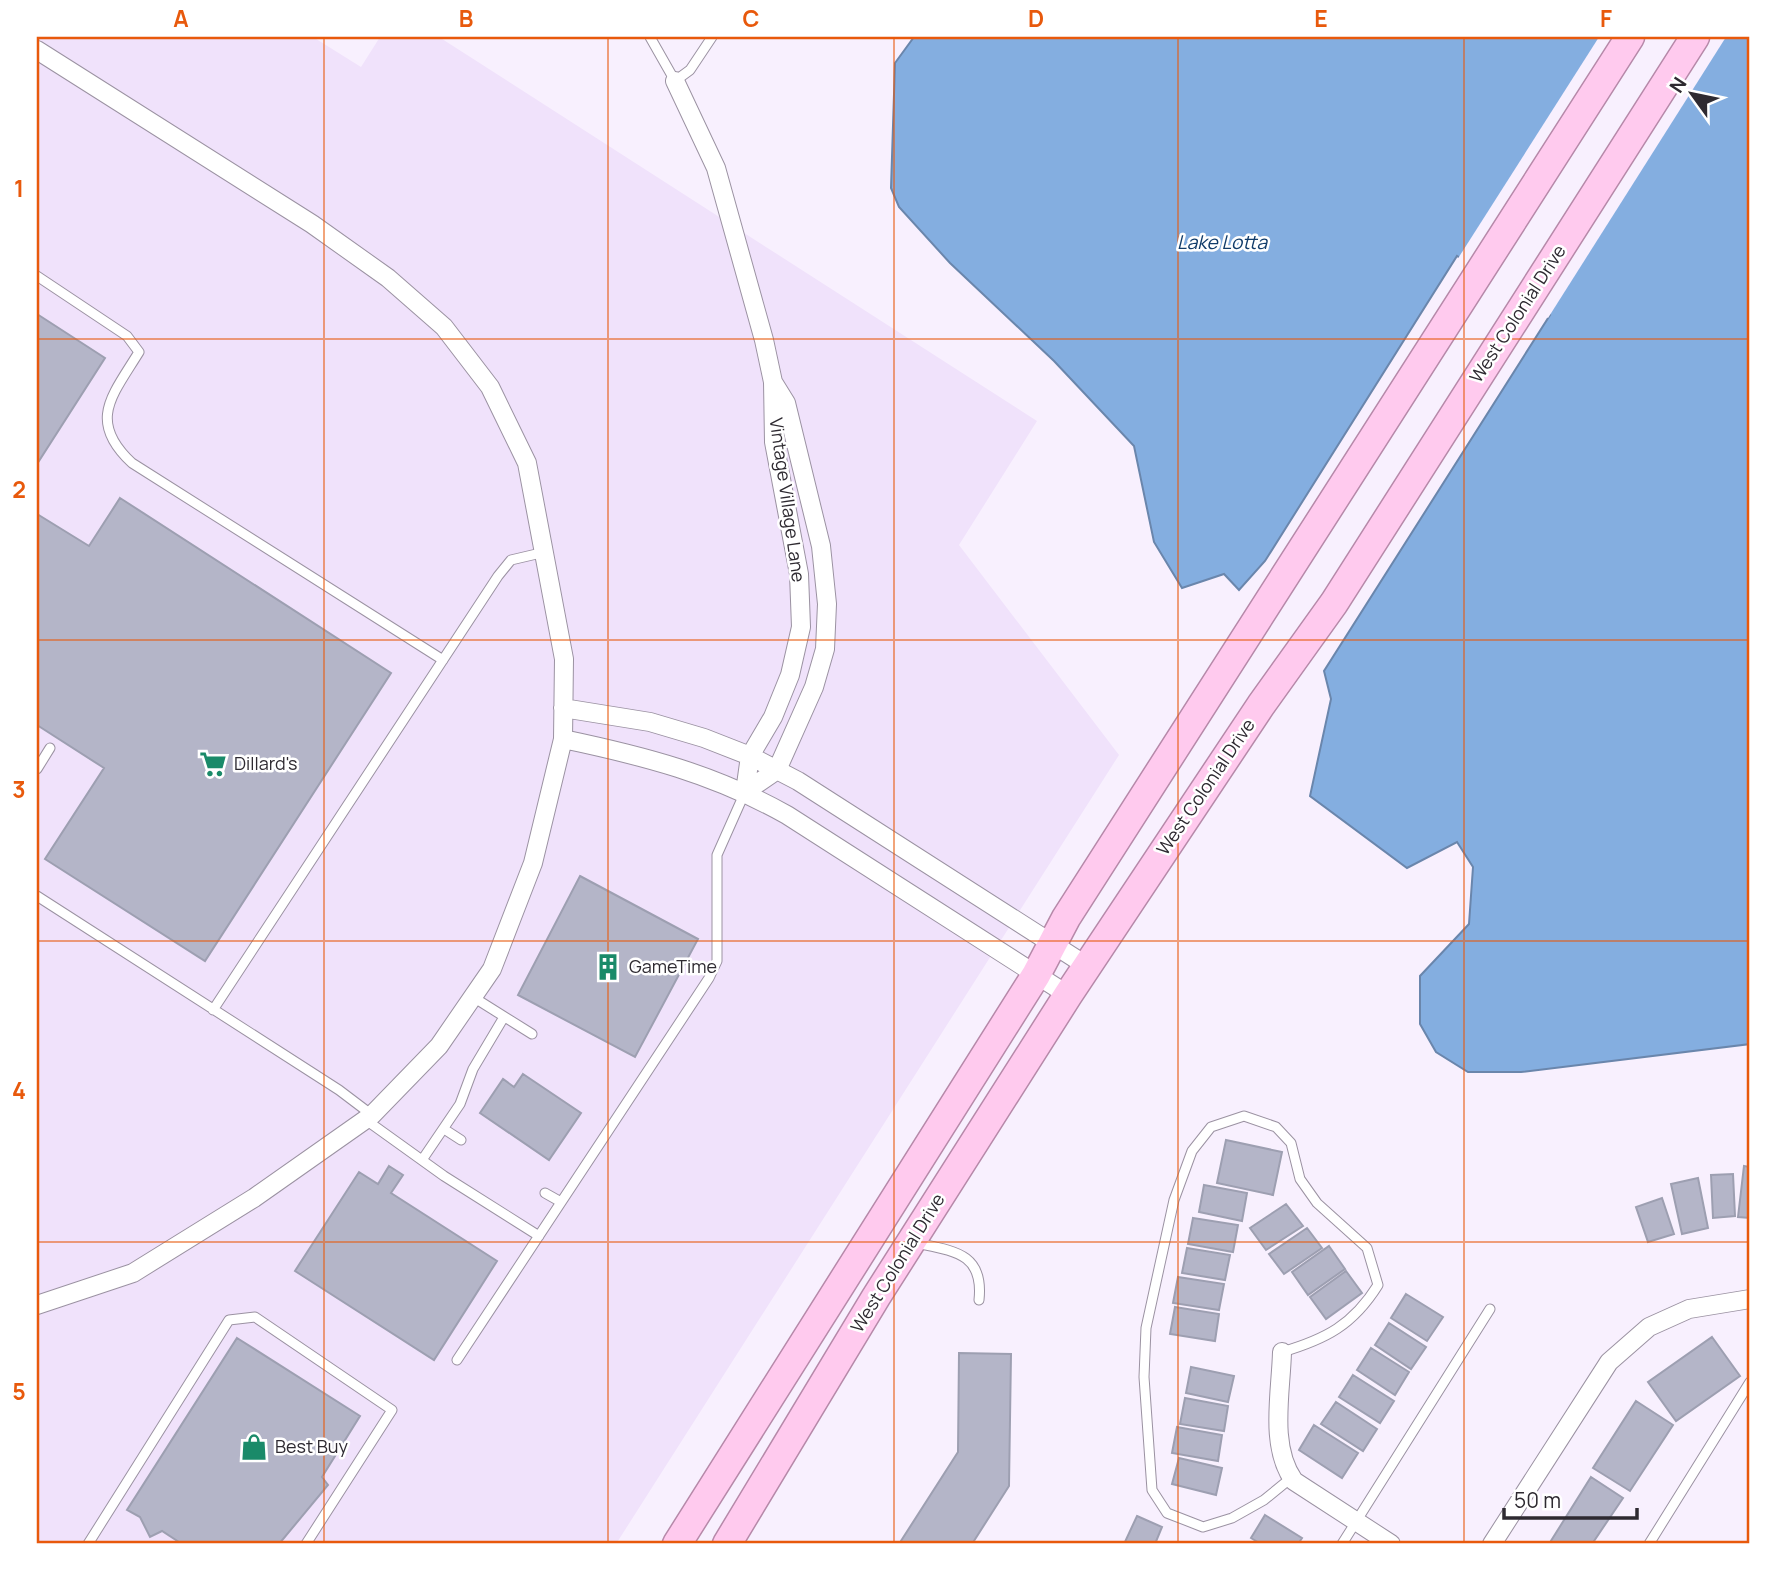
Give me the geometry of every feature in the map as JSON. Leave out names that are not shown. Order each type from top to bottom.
[{"type":"highway","name":"West Colonial Drive","points":[[677,1544],[1053,944],[1630,37]]},
{"type":"highway","name":"West Colonial Drive","points":[[727,1544],[911,1242],[1068,995],[1261,705],[1334,603],[1695,37]]},
{"type":"street","points":[[37,50],[312,224],[388,278],[444,327],[490,387],[527,463],[564,659],[563,739],[534,863],[492,969],[439,1046],[369,1117],[254,1198],[133,1273],[37,1305]]},
{"type":"street","name":"Vintage Village Lane","points":[[675,82],[716,168],[764,340],[773,382],[774,442],[799,574],[801,627],[790,676],[778,707],[750,756],[745,792]]},
{"type":"street","name":"Vintage Village Lane","points":[[773,382],[786,403],[799,447],[821,547],[827,604],[825,649],[814,687],[777,770]]},
{"type":"street","points":[[563,708],[650,722],[750,756],[777,770],[1087,966]]},
{"type":"street","points":[[563,739],[635,754],[714,778],[745,792],[787,815],[1068,995]]},
{"type":"street","points":[[745,792],[777,770]]},
{"type":"street","points":[[1492,1544],[1609,1362],[1649,1326],[1689,1309],[1750,1299]]},
{"type":"street","points":[[1282,1352],[1279,1438],[1283,1467],[1291,1478],[1391,1544]]},
{"type":"lane","name":"Vintage Village Lane","points":[[650,37],[675,82]]},
{"type":"lane","points":[[675,82],[690,70],[712,37]]},
{"type":"lane","points":[[37,276],[127,336],[139,352],[111,400],[106,414],[105,424],[118,450],[132,463],[443,660]]},
{"type":"lane","points":[[213,1010],[443,660],[512,560],[545,552]]},
{"type":"lane","points":[[37,769],[50,748]]},
{"type":"lane","points":[[457,1360],[709,978],[717,961],[717,855],[745,792]]},
{"type":"lane","points":[[37,896],[213,1010],[369,1117],[422,1160],[539,1236]]},
{"type":"lane","points":[[472,998],[532,1034]]},
{"type":"lane","points":[[422,1160],[460,1104],[473,1069],[504,1017]]},
{"type":"lane","points":[[1282,1352],[1320,1341],[1364,1307],[1378,1285],[1367,1248],[1317,1203],[1300,1179],[1291,1143],[1276,1127],[1244,1116],[1211,1128],[1192,1151],[1174,1199],[1146,1328],[1144,1377],[1152,1490],[1167,1513],[1202,1527],[1232,1517],[1264,1500],[1291,1478]]},
{"type":"lane","points":[[444,1129],[461,1140]]},
{"type":"lane","points":[[545,1193],[561,1202]]},
{"type":"lane","points":[[911,1242],[950,1250],[969,1260],[977,1270],[981,1284],[979,1300]]},
{"type":"lane","points":[[1342,1544],[1490,1309]]},
{"type":"lane","points":[[88,1544],[229,1320],[255,1317],[392,1410],[306,1544]]},
{"type":"lane","points":[[1649,1544],[1750,1382]]},
{"type":"shaded area","points":[[37,37],[313,37],[361,67],[380,37],[439,37],[1037,421],[959,545],[1119,755],[616,1544],[37,1544]]},
{"type":"water","name":"Lake Lotta","points":[[914,37],[1750,37],[1750,1044],[1521,1072],[1468,1072],[1436,1052],[1420,1024],[1420,976],[1469,924],[1473,867],[1457,842],[1407,868],[1310,796],[1331,699],[1324,671],[1550,315],[1457,256],[1265,561],[1239,590],[1224,574],[1182,588],[1154,542],[1134,446],[1054,361],[950,263],[899,207],[891,188],[895,63]]},
{"type":"pier","points":[[1599,37],[1726,37],[1548,318],[1457,260]]},
{"type":"building","points":[[37,314],[105,358],[37,464]]},
{"type":"building","points":[[120,498],[391,673],[205,961],[45,859],[104,768],[37,725],[37,514],[89,546]]},
{"type":"building","name":"GameTime","points":[[580,876],[698,939],[635,1057],[518,995]]},
{"type":"building","points":[[523,1074],[581,1113],[549,1160],[480,1113],[503,1079],[514,1087]]},
{"type":"building","points":[[1226,1140],[1282,1152],[1273,1195],[1217,1183]]},
{"type":"building","points":[[389,1166],[403,1175],[391,1193],[497,1261],[434,1360],[295,1271],[359,1172],[378,1184]]},
{"type":"building","points":[[1744,1166],[1750,1167],[1750,1218],[1738,1217]]},
{"type":"building","points":[[1733,1174],[1735,1216],[1713,1218],[1711,1175]]},
{"type":"building","points":[[1698,1178],[1708,1228],[1682,1234],[1671,1184]]},
{"type":"building","points":[[1204,1185],[1247,1193],[1242,1221],[1199,1212]]},
{"type":"building","points":[[1662,1198],[1674,1234],[1648,1242],[1636,1207]]},
{"type":"building","points":[[1286,1204],[1303,1226],[1266,1250],[1250,1228]]},
{"type":"building","points":[[1193,1218],[1238,1225],[1233,1252],[1188,1244]]},
{"type":"building","points":[[1307,1228],[1322,1248],[1284,1274],[1269,1254]]},
{"type":"building","points":[[1329,1246],[1345,1269],[1308,1295],[1292,1272]]},
{"type":"building","points":[[1187,1248],[1230,1255],[1225,1280],[1182,1273]]},
{"type":"building","points":[[1346,1271],[1362,1293],[1326,1319],[1310,1297]]},
{"type":"building","points":[[1178,1277],[1224,1284],[1219,1310],[1173,1303]]},
{"type":"building","points":[[1406,1294],[1443,1317],[1427,1341],[1391,1318]]},
{"type":"building","points":[[1175,1307],[1219,1314],[1215,1341],[1170,1334]]},
{"type":"building","points":[[1389,1323],[1426,1347],[1411,1369],[1375,1345]]},
{"type":"building","points":[[1712,1337],[1740,1376],[1676,1421],[1648,1382]]},
{"type":"building","name":"Best Buy","points":[[237,1338],[360,1416],[322,1477],[328,1485],[279,1544],[182,1544],[162,1531],[150,1537],[140,1517],[127,1510]]},
{"type":"building","points":[[1371,1348],[1409,1372],[1395,1395],[1357,1370]]},
{"type":"building","points":[[959,1353],[1011,1354],[1009,1486],[972,1544],[899,1544],[958,1452]]},
{"type":"building","points":[[1191,1367],[1234,1376],[1228,1402],[1186,1393]]},
{"type":"building","points":[[1353,1375],[1394,1401],[1380,1423],[1339,1397]]},
{"type":"building","points":[[1185,1398],[1228,1406],[1224,1431],[1180,1424]]},
{"type":"building","points":[[1636,1401],[1673,1425],[1630,1491],[1593,1468]]},
{"type":"building","points":[[1336,1402],[1377,1429],[1363,1451],[1321,1424]]},
{"type":"building","points":[[1314,1425],[1358,1453],[1342,1478],[1299,1450]]},
{"type":"building","points":[[1177,1427],[1222,1435],[1218,1461],[1172,1453]]},
{"type":"building","points":[[1179,1458],[1222,1468],[1216,1495],[1172,1484]]},
{"type":"building","points":[[1591,1477],[1623,1498],[1592,1544],[1549,1544]]},
{"type":"building","points":[[1265,1515],[1302,1538],[1298,1544],[1261,1544],[1251,1538]]},
{"type":"building","points":[[1137,1516],[1162,1527],[1155,1544],[1124,1544]]},
{"type":"place","name":"Dillard's","points":[[213,764]]},
{"type":"place","name":"GameTime","points":[[608,967]]},
{"type":"place","name":"Best Buy","points":[[254,1447]]}]
